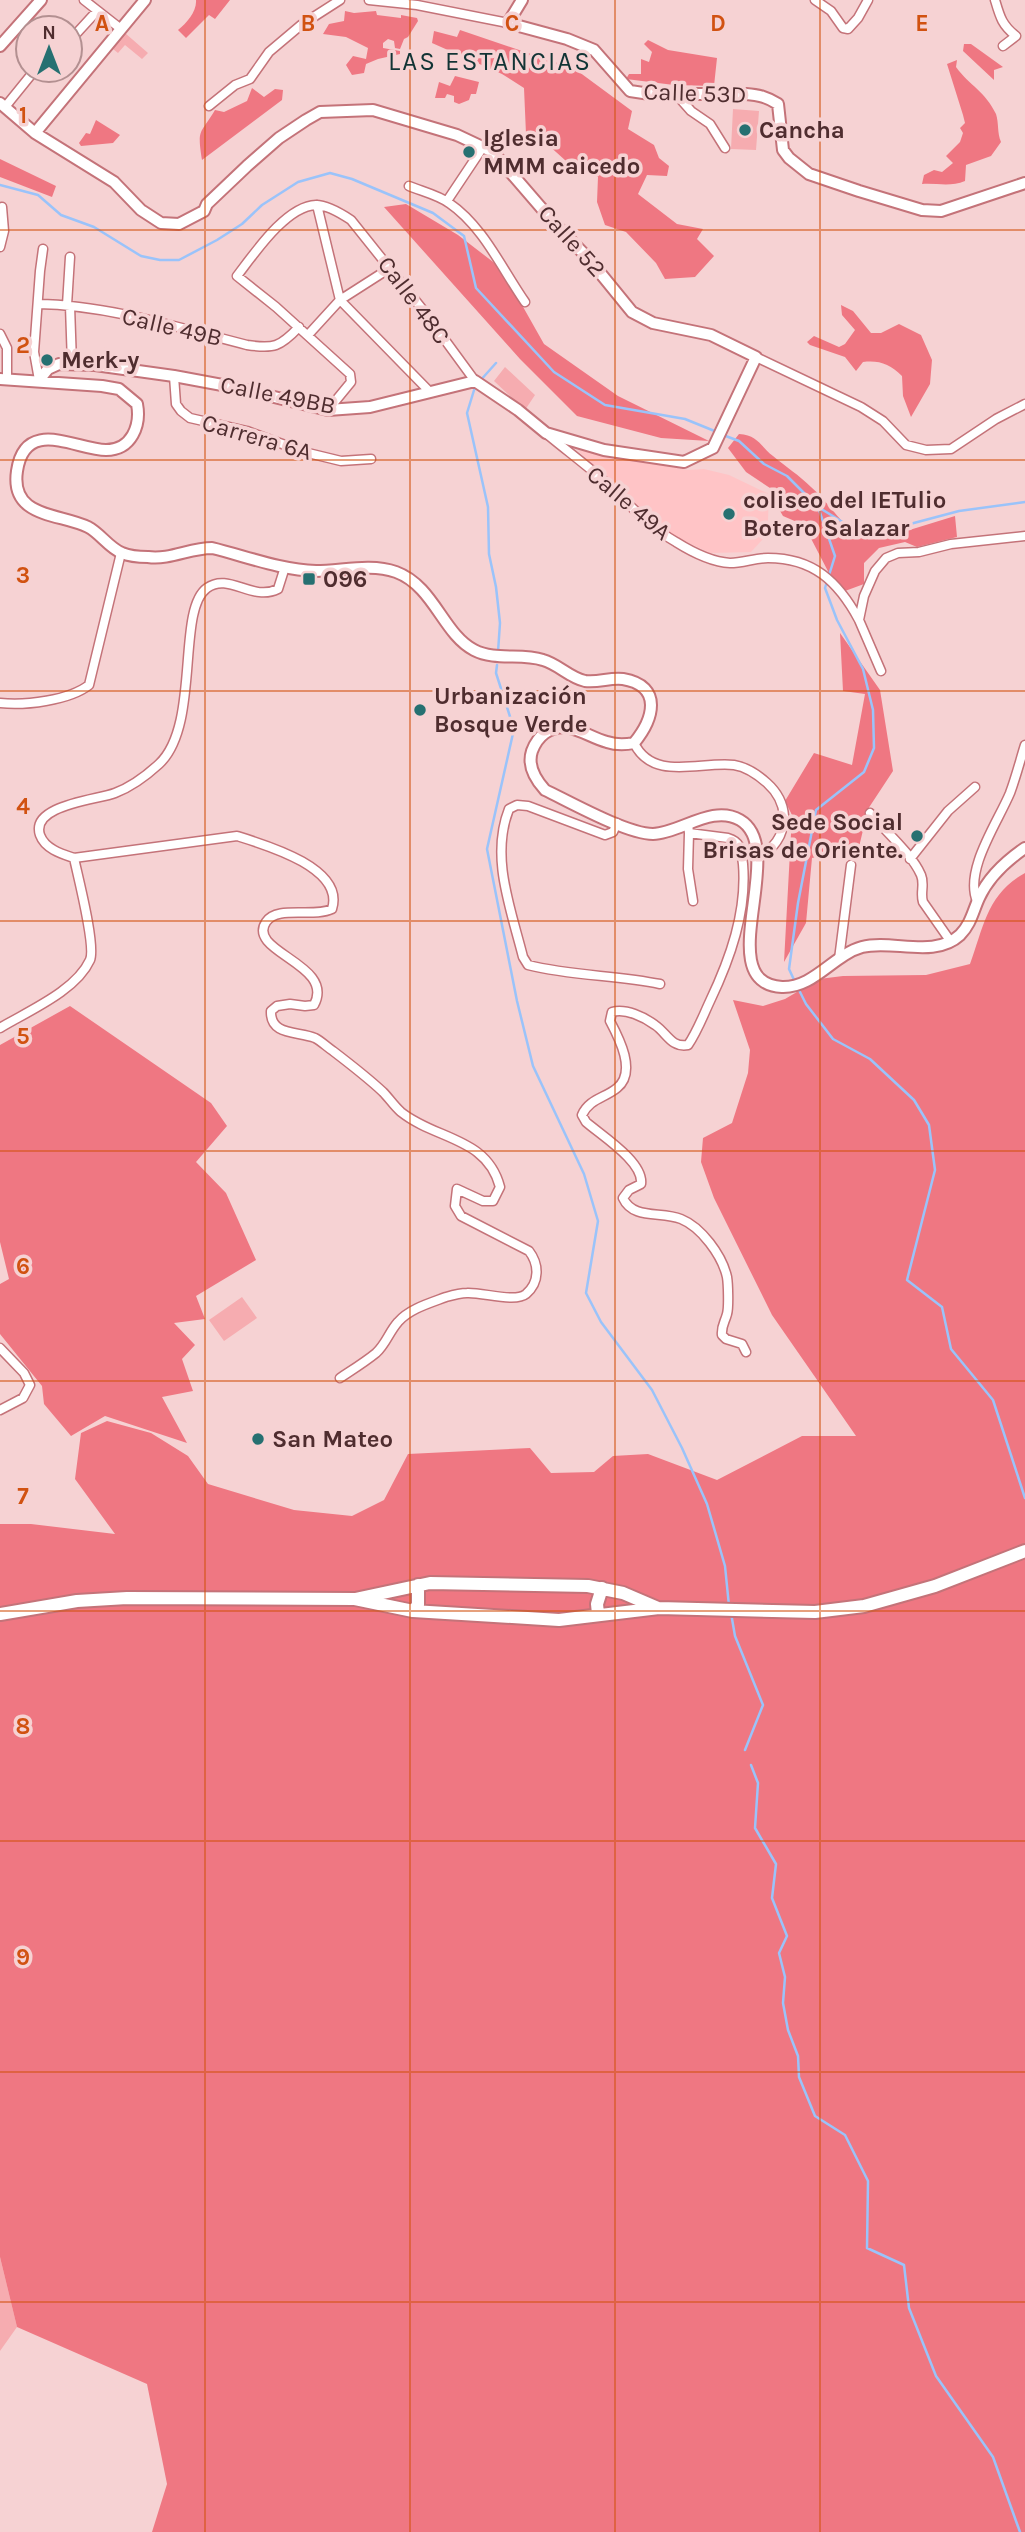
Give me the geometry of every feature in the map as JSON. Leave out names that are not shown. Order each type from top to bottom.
[{"type":"main road","points":[[352,1599],[398,1610],[559,1620],[663,1608],[804,1612],[864,1606],[935,1586],[1025,1551]]},
{"type":"main road","points":[[0,1615],[77,1601],[127,1598],[352,1599],[418,1585],[467,1583],[602,1588],[663,1608]]},
{"type":"main road","points":[[414,1611],[418,1605],[418,1585]]},
{"type":"main road","points":[[597,1614],[602,1588]]},
{"type":"main road","points":[[397,1590],[398,1610]]},
{"type":"main road","points":[[612,1614],[622,1593]]},
{"type":"street","points":[[0,46],[41,0]]},
{"type":"street","points":[[84,0],[121,29]]},
{"type":"street","points":[[35,133],[145,0]]},
{"type":"street","points":[[209,106],[235,85],[250,79],[269,51],[301,25],[339,0]]},
{"type":"street","name":"Calle 53D","points":[[369,0],[417,5],[567,38],[594,50],[631,91],[650,94],[762,95],[778,104],[783,150],[798,167],[809,174],[922,210],[941,211],[957,207],[1025,183]]},
{"type":"street","points":[[508,23],[522,0]]},
{"type":"street","points":[[815,0],[831,12],[843,28],[848,29],[868,0]]},
{"type":"street","points":[[995,1],[999,18],[1016,36],[1003,46]]},
{"type":"street","points":[[84,25],[97,11]]},
{"type":"street","points":[[2,105],[22,84]]},
{"type":"street","points":[[676,94],[691,111],[710,124],[726,148]]},
{"type":"street","name":"Calle 52","points":[[2,105],[35,133],[114,182],[141,210],[162,223],[179,224],[204,211],[207,204],[279,138],[320,113],[373,110],[457,135],[494,152],[556,225],[589,258],[632,312],[653,323],[711,335],[861,407],[883,421],[906,444],[926,450],[951,449],[996,419],[1025,404]]},
{"type":"street","points":[[447,201],[483,147]]},
{"type":"street","points":[[409,186],[447,201],[477,229],[525,302]]},
{"type":"street","points":[[317,205],[340,300],[429,391]]},
{"type":"street","name":"Calle 48C","points":[[317,205],[336,211],[351,220],[478,383]]},
{"type":"street","name":"Calle 49BB","points":[[317,205],[297,212],[278,226],[237,276],[350,374],[351,382],[328,410]]},
{"type":"street","points":[[0,247],[2,207]]},
{"type":"street","points":[[39,380],[34,352],[43,248]]},
{"type":"street","points":[[70,257],[72,364]]},
{"type":"street","points":[[307,335],[340,300],[390,268]]},
{"type":"street","name":"Calle 49B","points":[[38,304],[69,305],[127,316],[267,348],[284,344],[299,327]]},
{"type":"street","points":[[0,334],[7,348],[4,379],[119,389],[137,404],[140,417],[137,430],[130,440],[118,448],[106,450],[62,439],[46,439],[26,449],[20,459],[16,480],[27,505],[41,514],[90,528],[121,553],[156,558],[200,548],[212,548],[316,571],[372,569],[397,572],[416,584],[462,641],[475,650],[493,655],[526,656],[543,660],[589,682],[622,679],[648,692],[652,703],[650,718],[634,743],[620,745],[604,742],[568,726],[553,728],[537,739],[531,753],[530,765],[536,780],[545,790],[635,831],[652,834],[689,829],[734,839],[741,848],[744,883],[733,947],[724,972],[688,1045],[682,1046],[669,1040],[656,1026],[626,1011],[612,1012],[610,1021],[622,1045],[624,1077],[617,1088],[585,1108],[582,1117],[632,1161],[640,1174],[641,1184],[629,1190],[623,1198],[629,1208],[687,1222],[695,1227],[716,1252],[727,1281],[727,1315],[722,1325],[722,1335],[726,1339],[742,1343],[746,1352]]},
{"type":"street","points":[[478,383],[545,433],[604,450],[684,462],[713,448],[756,357]]},
{"type":"street","name":"Calle 49BB","points":[[39,380],[48,369],[59,364],[72,364],[174,376],[328,410],[370,407],[429,391],[478,383]]},
{"type":"street","name":"Carrera 6A","points":[[174,376],[176,404],[190,418],[247,431],[304,452],[341,461],[372,459]]},
{"type":"street","name":"Calle 49A","points":[[545,433],[674,542],[705,557],[731,563],[782,558],[803,562],[818,569],[848,599],[881,671]]},
{"type":"street","points":[[859,620],[864,596],[875,571],[886,558],[951,544],[1025,536]]},
{"type":"street","points":[[0,703],[23,704],[64,696],[83,690],[89,685],[121,553]]},
{"type":"street","points":[[285,566],[278,589],[268,594],[219,583],[208,587],[201,594],[193,613],[180,722],[172,745],[162,762],[116,793],[68,805],[50,813],[41,821],[38,829],[42,840],[50,848],[74,858],[237,836],[258,842],[305,863],[320,873],[331,884],[335,900],[332,909],[322,914],[284,912],[270,916],[263,925],[263,932],[274,949],[299,964],[310,975],[318,997],[314,1005],[277,1006],[271,1011],[270,1019],[274,1026],[317,1039],[356,1067],[400,1111],[421,1126],[478,1151],[490,1162],[500,1187],[493,1201],[483,1201],[457,1189],[455,1206],[461,1216],[529,1251],[537,1261],[537,1272],[527,1293],[521,1297],[467,1293],[419,1308],[398,1321],[385,1343],[374,1354],[340,1378]]},
{"type":"street","points":[[634,743],[640,754],[667,767],[736,765],[755,772],[781,801],[784,817],[780,835],[773,848],[757,859]]},
{"type":"street","points":[[977,901],[974,881],[979,860],[1011,792],[1025,745]]},
{"type":"street","points":[[909,859],[948,811],[975,788]]},
{"type":"street","points":[[617,823],[613,832],[605,835],[528,806],[517,805],[509,809],[501,841],[502,870],[523,957],[528,965],[550,970],[579,975],[630,977],[660,984]]},
{"type":"street","points":[[870,813],[923,878],[923,902],[951,942]]},
{"type":"street","points":[[689,829],[709,817],[724,816],[740,821],[752,832],[757,859],[749,956],[754,972],[766,982],[780,987],[798,984],[817,976],[839,959],[862,947],[937,946],[951,942],[969,925],[977,901],[997,870],[1025,848]]},
{"type":"street","points":[[689,829],[688,869],[694,901]]},
{"type":"street","points":[[0,1028],[71,986],[90,959],[91,944],[74,858]]},
{"type":"street","points":[[839,959],[851,865]]},
{"type":"street","points":[[0,1348],[24,1373],[30,1385],[23,1398],[0,1410]]},
{"type":"shaded area","points":[[196,0],[230,0],[215,19],[209,15],[186,38],[178,30],[191,16]]},
{"type":"shaded area","points":[[345,11],[376,11],[377,15],[401,18],[401,15],[417,18],[418,21],[400,49],[395,48],[394,41],[388,39],[383,43],[383,48],[400,51],[400,54],[366,64],[364,73],[352,75],[346,65],[353,56],[366,59],[368,48],[346,37],[323,34],[329,24],[344,21]]},
{"type":"shaded area","points":[[460,30],[575,69],[632,111],[628,129],[654,145],[659,158],[669,166],[667,176],[647,175],[638,194],[677,224],[703,229],[697,239],[714,256],[695,277],[665,279],[656,263],[626,232],[605,225],[597,202],[598,177],[566,161],[536,134],[526,134],[524,88],[502,74],[432,43],[434,31],[457,37]]},
{"type":"shaded area","points":[[125,33],[148,53],[142,59],[125,45],[118,53],[113,49]]},
{"type":"shaded area","points":[[648,40],[668,50],[717,58],[714,86],[674,85],[626,79],[629,74],[641,74],[641,59],[649,62],[652,52],[644,44]]},
{"type":"shaded area","points":[[964,44],[971,44],[1003,67],[994,70],[994,80],[963,51]]},
{"type":"shaded area","points":[[957,60],[956,67],[987,100],[996,114],[1001,142],[991,156],[966,165],[965,181],[922,184],[924,175],[934,170],[942,172],[953,163],[946,156],[960,142],[963,133],[960,128],[965,123],[947,64]]},
{"type":"shaded area","points":[[455,76],[479,82],[476,94],[471,94],[469,100],[459,104],[454,102],[454,96],[447,94],[445,98],[435,98],[439,82],[450,86]]},
{"type":"shaded area","points":[[252,88],[264,97],[275,89],[283,90],[282,100],[202,160],[201,132],[215,110],[224,112],[247,101]]},
{"type":"shaded area","name":"Cancha","points":[[733,109],[759,111],[756,150],[731,149]]},
{"type":"shaded area","points":[[96,120],[120,135],[113,143],[81,146],[79,143],[86,133],[90,134]]},
{"type":"shaded area","points":[[0,159],[56,186],[52,197],[0,177]]},
{"type":"shaded area","points":[[406,204],[458,235],[501,268],[544,344],[618,396],[709,441],[661,438],[577,416],[520,359],[384,207]]},
{"type":"shaded area","points":[[841,305],[853,311],[871,333],[881,333],[899,324],[921,335],[932,360],[930,384],[911,417],[903,396],[902,376],[893,368],[879,362],[863,362],[856,371],[845,357],[807,342],[814,336],[839,347],[845,344],[855,330],[842,315]]},
{"type":"shaded area","points":[[505,367],[535,395],[525,410],[494,381]]},
{"type":"shaded area","points":[[739,434],[755,439],[802,479],[855,535],[903,532],[955,516],[957,537],[917,547],[905,542],[879,548],[864,563],[864,584],[845,591],[832,579],[804,525],[783,516],[776,504],[773,490],[746,472],[728,448]]},
{"type":"shaded area","points":[[577,450],[688,470],[704,469],[729,475],[769,494],[768,520],[763,539],[751,552],[710,553],[674,536]]},
{"type":"shaded area","points":[[840,633],[880,690],[893,771],[868,809],[859,847],[812,858],[806,923],[784,962],[792,815],[785,801],[814,753],[852,765],[865,694],[843,691]]},
{"type":"shaded area","points":[[1025,873],[1025,2532],[152,2532],[167,2484],[147,2384],[17,2327],[0,2257],[0,1524],[31,1524],[115,1534],[75,1479],[81,1433],[107,1421],[151,1433],[188,1456],[208,1484],[294,1510],[352,1516],[384,1500],[408,1454],[530,1448],[551,1473],[594,1472],[613,1456],[648,1454],[717,1480],[802,1436],[856,1436],[772,1315],[714,1198],[701,1162],[703,1138],[732,1123],[748,1073],[750,1050],[733,1000],[763,1006],[785,999],[819,979],[843,976],[926,975],[970,964],[988,912],[1002,891]]},
{"type":"shaded area","points":[[70,1006],[211,1103],[227,1126],[196,1162],[226,1193],[256,1260],[196,1296],[205,1319],[174,1323],[195,1345],[182,1359],[193,1391],[162,1397],[187,1443],[105,1416],[71,1436],[44,1404],[42,1386],[0,1334],[0,1284],[9,1279],[0,1242],[0,1045]]},
{"type":"shaded area","points":[[242,1297],[257,1318],[224,1341],[209,1320]]},
{"type":"shaded area","points":[[0,2257],[17,2327],[0,2351]]},
{"type":"waterway","points":[[0,185],[38,195],[61,215],[94,227],[141,256],[179,260],[242,224],[262,205],[298,182],[330,173],[352,179],[433,213],[464,236],[476,288],[554,372],[605,405],[685,419],[717,432]]},
{"type":"waterway","points":[[479,382],[496,363]]},
{"type":"waterway","points":[[475,387],[467,413],[488,507],[489,554],[500,623],[498,652]]},
{"type":"waterway","points":[[723,435],[739,441],[764,464],[787,476],[818,507],[854,529],[895,528],[959,511],[1025,502]]},
{"type":"waterway","points":[[795,982],[789,969],[798,903],[816,810],[864,772],[874,748],[873,710],[863,669],[837,620],[825,588],[835,556],[818,507]]},
{"type":"waterway","points":[[497,665],[496,673],[514,729],[487,849],[517,1001],[533,1066],[584,1174],[598,1221],[586,1293],[601,1322],[652,1390],[682,1448],[707,1504],[725,1566],[729,1606]]},
{"type":"waterway","points":[[798,988],[806,1004],[833,1039],[870,1059],[914,1100],[929,1125],[935,1170],[907,1280],[942,1307],[951,1349],[993,1400],[1025,1498]]},
{"type":"waterway","points":[[731,1613],[735,1636],[763,1705],[745,1750]]},
{"type":"waterway","points":[[751,1765],[758,1783],[755,1828],[776,1864],[772,1898],[787,1936],[779,1953],[785,1977],[783,2003],[788,2030],[798,2056],[799,2077],[815,2116],[845,2135],[868,2181],[867,2248],[904,2265],[909,2308],[936,2376],[993,2457],[1020,2532]]},
{"type":"place","name":"Cancha","points":[[745,130]]},
{"type":"place","name":"Iglesia MMM caicedo","points":[[469,152]]},
{"type":"place","name":"Merk-y","points":[[47,360]]},
{"type":"place","name":"coliseo del IETulio Botero Salazar","points":[[729,514]]},
{"type":"place","name":"096","points":[[309,579]]},
{"type":"place","name":"Urbanización Bosque Verde","points":[[420,710]]},
{"type":"place","name":"Sede Social Brisas de Oriente.","points":[[917,836]]},
{"type":"place","name":"San Mateo","points":[[258,1439]]},
{"type":"district","name":"LAS ESTANCIAS","points":[[490,61]]}]
